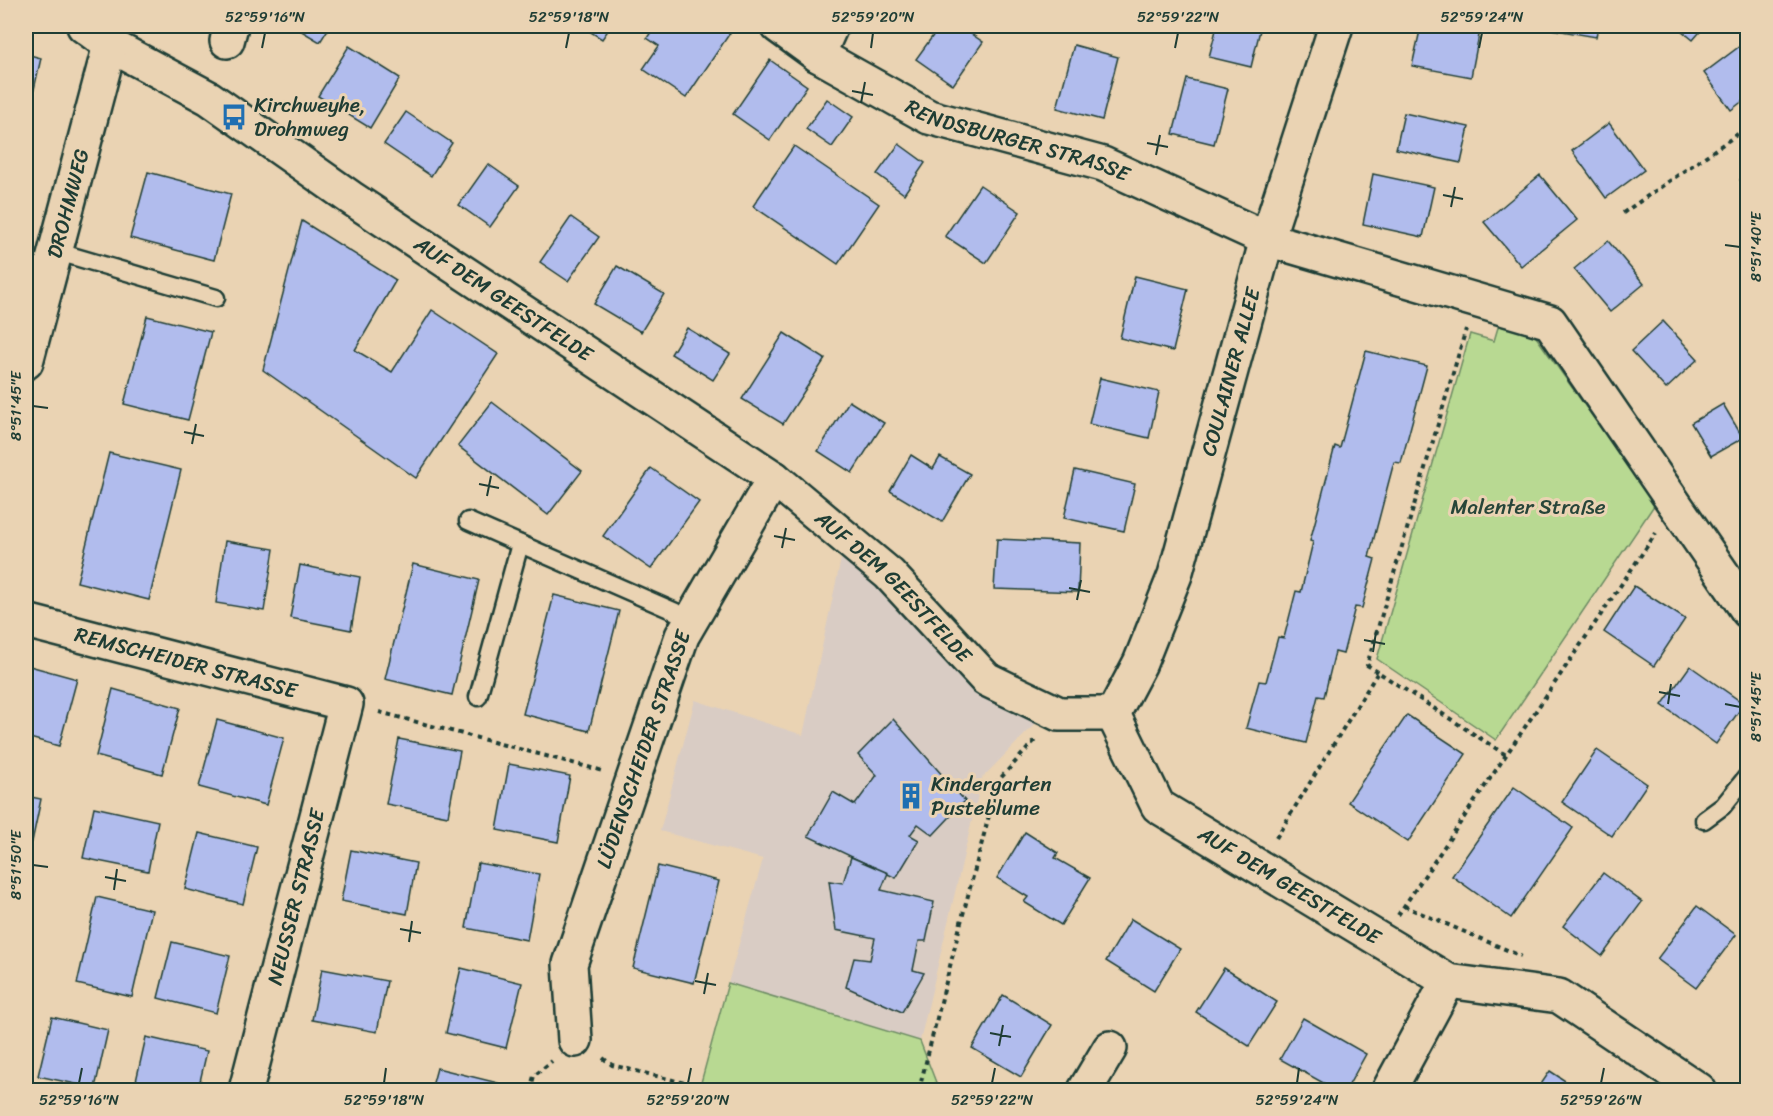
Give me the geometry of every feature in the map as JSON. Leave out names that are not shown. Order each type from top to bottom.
[{"type":"street","name":"AUF DEM GEESTFELDE","points":[[84,26],[110,45],[209,98],[351,198],[774,478],[889,574],[986,679],[1059,714],[1113,714],[1158,806],[1448,981],[1558,996],[1699,1090]]},
{"type":"street","name":"RENDSBURGER STRASSE","points":[[778,26],[818,55],[929,117],[1103,164],[1267,239]]},
{"type":"street","points":[[818,55],[831,26]]},
{"type":"street","name":"COULAINER ALLEE","points":[[1113,714],[1140,663],[1175,575],[1267,239],[1336,26]]},
{"type":"street","name":"DROHMWEG","points":[[26,362],[110,45]]},
{"type":"street","points":[[1267,239],[1550,322],[1748,611]]},
{"type":"street","name":"LÜDENSCHEIDER STRASSE","points":[[575,1040],[570,964],[682,636],[774,478]]},
{"type":"street","name":"REMSCHEIDER STRASSE","points":[[26,621],[346,704]]},
{"type":"street","name":"NEUSSER STRASSE","points":[[246,1090],[346,704]]},
{"type":"street","points":[[1389,1090],[1448,981]]},
{"type":"street","points":[[1085,1090],[1110,1048]]},
{"type":"lane","points":[[56,251],[216,298]]},
{"type":"lane","points":[[468,521],[692,619]]},
{"type":"lane","points":[[478,697],[520,544]]},
{"type":"lane","points":[[1704,820],[1723,806],[1748,775]]},
{"type":"path","points":[[1623,213],[1748,127]]},
{"type":"path","points":[[1474,300],[1367,664],[1506,756]]},
{"type":"path","points":[[1381,940],[1675,505]]},
{"type":"path","points":[[1258,866],[1378,672]]},
{"type":"path","points":[[346,704],[633,779]]},
{"type":"path","points":[[919,1090],[998,781],[1059,714]]},
{"type":"path","points":[[575,1040],[612,1065],[713,1090]]},
{"type":"shaded area","points":[[841,559],[1043,716],[982,778],[920,1041],[728,983],[763,859],[660,831],[695,700],[803,735]]},
{"type":"green space","name":"Malenter Straße","points":[[1499,324],[1534,334],[1655,504],[1496,740],[1377,659],[1470,334],[1494,341]]},
{"type":"green space","points":[[728,983],[920,1041],[937,1085],[946,1090],[699,1090]]},
{"type":"building","points":[[293,26],[330,26],[320,42]]},
{"type":"building","points":[[581,26],[611,26],[602,39]]},
{"type":"building","points":[[655,26],[719,26],[730,33],[686,98],[643,69],[659,46],[647,38]]},
{"type":"building","points":[[940,26],[959,26],[983,42],[953,85],[916,59]]},
{"type":"building","points":[[1217,26],[1261,26],[1251,67],[1209,57]]},
{"type":"building","points":[[1421,26],[1458,26],[1480,30],[1471,77],[1412,66]]},
{"type":"building","points":[[1545,26],[1598,26],[1596,37],[1544,28]]},
{"type":"building","points":[[1676,26],[1705,26],[1693,40]]},
{"type":"building","points":[[1748,40],[1748,97],[1731,110],[1704,73]]},
{"type":"building","points":[[1074,45],[1118,57],[1102,120],[1057,108]]},
{"type":"building","points":[[349,46],[400,78],[370,128],[318,96]]},
{"type":"building","points":[[26,54],[41,58],[31,103],[26,102]]},
{"type":"building","points":[[770,60],[807,86],[770,140],[733,114]]},
{"type":"building","points":[[1187,79],[1228,89],[1214,144],[1173,134]]},
{"type":"building","points":[[827,99],[853,117],[832,147],[806,129]]},
{"type":"building","points":[[406,112],[452,143],[431,176],[384,144]]},
{"type":"building","points":[[1404,113],[1469,127],[1461,163],[1396,149]]},
{"type":"building","points":[[1609,123],[1644,170],[1606,198],[1572,151]]},
{"type":"building","points":[[899,144],[925,163],[904,194],[877,174]]},
{"type":"building","points":[[794,146],[879,204],[838,264],[753,206]]},
{"type":"building","points":[[488,164],[519,186],[490,227],[459,205]]},
{"type":"building","points":[[148,172],[231,194],[214,260],[130,238]]},
{"type":"building","points":[[1373,174],[1434,187],[1423,237],[1363,224]]},
{"type":"building","points":[[1748,174],[1748,190],[1740,180]]},
{"type":"building","points":[[1540,175],[1577,220],[1521,266],[1484,222]]},
{"type":"building","points":[[980,185],[1020,212],[986,263],[945,236]]},
{"type":"building","points":[[571,217],[599,237],[568,281],[540,262]]},
{"type":"building","points":[[302,221],[396,280],[355,350],[392,372],[432,310],[498,354],[416,478],[263,370]]},
{"type":"building","points":[[1608,241],[1644,284],[1610,312],[1574,269]]},
{"type":"building","points":[[617,266],[664,294],[641,332],[594,304]]},
{"type":"building","points":[[1135,276],[1188,289],[1173,351],[1120,338]]},
{"type":"building","points":[[147,316],[211,332],[188,420],[124,404]]},
{"type":"building","points":[[1663,321],[1698,359],[1666,389],[1631,351]]},
{"type":"building","points":[[687,328],[730,354],[713,380],[671,354]]},
{"type":"building","points":[[784,333],[825,359],[783,424],[742,399]]},
{"type":"building","points":[[1366,351],[1427,366],[1401,463],[1394,462],[1369,557],[1375,559],[1362,608],[1355,607],[1343,654],[1335,652],[1324,697],[1318,696],[1306,743],[1246,728],[1259,681],[1266,682],[1278,637],[1284,638],[1296,591],[1301,592],[1313,542],[1310,541],[1335,446],[1340,448]]},
{"type":"building","points":[[1100,378],[1159,392],[1149,438],[1089,424]]},
{"type":"building","points":[[849,401],[884,423],[852,473],[818,451]]},
{"type":"building","points":[[492,402],[582,471],[548,515],[458,446]]},
{"type":"building","points":[[1723,404],[1743,438],[1711,456],[1691,423]]},
{"type":"building","points":[[109,453],[181,470],[149,600],[77,582]]},
{"type":"building","points":[[911,455],[933,469],[940,457],[970,474],[942,522],[890,491]]},
{"type":"building","points":[[651,468],[699,502],[651,569],[603,536]]},
{"type":"building","points":[[1075,470],[1135,484],[1124,531],[1064,518]]},
{"type":"building","points":[[997,539],[1080,543],[1078,592],[994,589]]},
{"type":"building","points":[[225,541],[274,549],[264,611],[216,603]]},
{"type":"building","points":[[413,564],[479,580],[452,695],[385,679]]},
{"type":"building","points":[[300,565],[360,577],[351,630],[290,618]]},
{"type":"building","points":[[1634,586],[1685,619],[1654,666],[1604,632]]},
{"type":"building","points":[[554,595],[619,611],[589,731],[523,714]]},
{"type":"building","points":[[26,665],[77,679],[59,746],[26,737]]},
{"type":"building","points":[[1690,666],[1744,704],[1716,744],[1662,705]]},
{"type":"building","points":[[113,689],[180,708],[162,774],[96,756]]},
{"type":"building","points":[[1407,715],[1466,754],[1408,842],[1348,802]]},
{"type":"building","name":"Kindergarten Pusteblume","points":[[893,719],[965,801],[933,835],[918,824],[910,835],[919,840],[896,878],[808,836],[833,792],[855,805],[877,775],[858,755]]},
{"type":"building","points":[[217,720],[284,738],[266,805],[199,787]]},
{"type":"building","points":[[399,739],[460,751],[448,816],[386,804]]},
{"type":"building","points":[[1597,750],[1647,784],[1612,836],[1562,802]]},
{"type":"building","points":[[509,764],[570,776],[558,842],[497,830]]},
{"type":"building","points":[[1514,787],[1573,828],[1511,918],[1452,876]]},
{"type":"building","points":[[26,796],[41,799],[32,842],[26,841]]},
{"type":"building","points":[[94,807],[158,821],[148,871],[83,858]]},
{"type":"building","points":[[1025,832],[1058,853],[1055,858],[1090,878],[1061,925],[1024,902],[1028,897],[997,878]]},
{"type":"building","points":[[199,833],[257,847],[243,904],[185,889]]},
{"type":"building","points":[[351,850],[416,863],[407,914],[341,901]]},
{"type":"building","points":[[851,857],[888,873],[881,890],[934,902],[926,941],[919,941],[913,970],[924,973],[902,1012],[846,987],[854,958],[870,960],[875,938],[836,930],[829,881],[843,883]]},
{"type":"building","points":[[478,863],[539,874],[527,940],[466,928]]},
{"type":"building","points":[[658,866],[719,881],[694,983],[633,968]]},
{"type":"building","points":[[1603,873],[1642,902],[1602,956],[1563,926]]},
{"type":"building","points":[[97,897],[152,910],[132,997],[77,984]]},
{"type":"building","points":[[1697,906],[1736,935],[1696,988],[1657,959]]},
{"type":"building","points":[[1131,919],[1180,949],[1154,991],[1106,961]]},
{"type":"building","points":[[172,942],[230,956],[216,1013],[158,998]]},
{"type":"building","points":[[461,968],[522,983],[506,1048],[446,1033]]},
{"type":"building","points":[[1224,968],[1277,1002],[1249,1046],[1196,1012]]},
{"type":"building","points":[[322,969],[387,981],[377,1032],[312,1020]]},
{"type":"building","points":[[1003,995],[1052,1025],[1021,1077],[972,1048]]},
{"type":"building","points":[[52,1017],[108,1030],[95,1088],[38,1076]]},
{"type":"building","points":[[1303,1018],[1366,1054],[1346,1090],[1336,1090],[1280,1059]]},
{"type":"building","points":[[146,1037],[207,1051],[198,1090],[134,1090]]},
{"type":"building","points":[[437,1068],[498,1083],[496,1090],[431,1090]]},
{"type":"building","points":[[1550,1071],[1579,1090],[1537,1090]]},
{"type":"building","points":[[287,1085],[316,1090],[286,1090]]},
{"type":"place","name":"Kirchweyhe, Drohmweg","points":[[234,117]]},
{"type":"place","name":"Kindergarten Pusteblume","points":[[911,796]]}]
